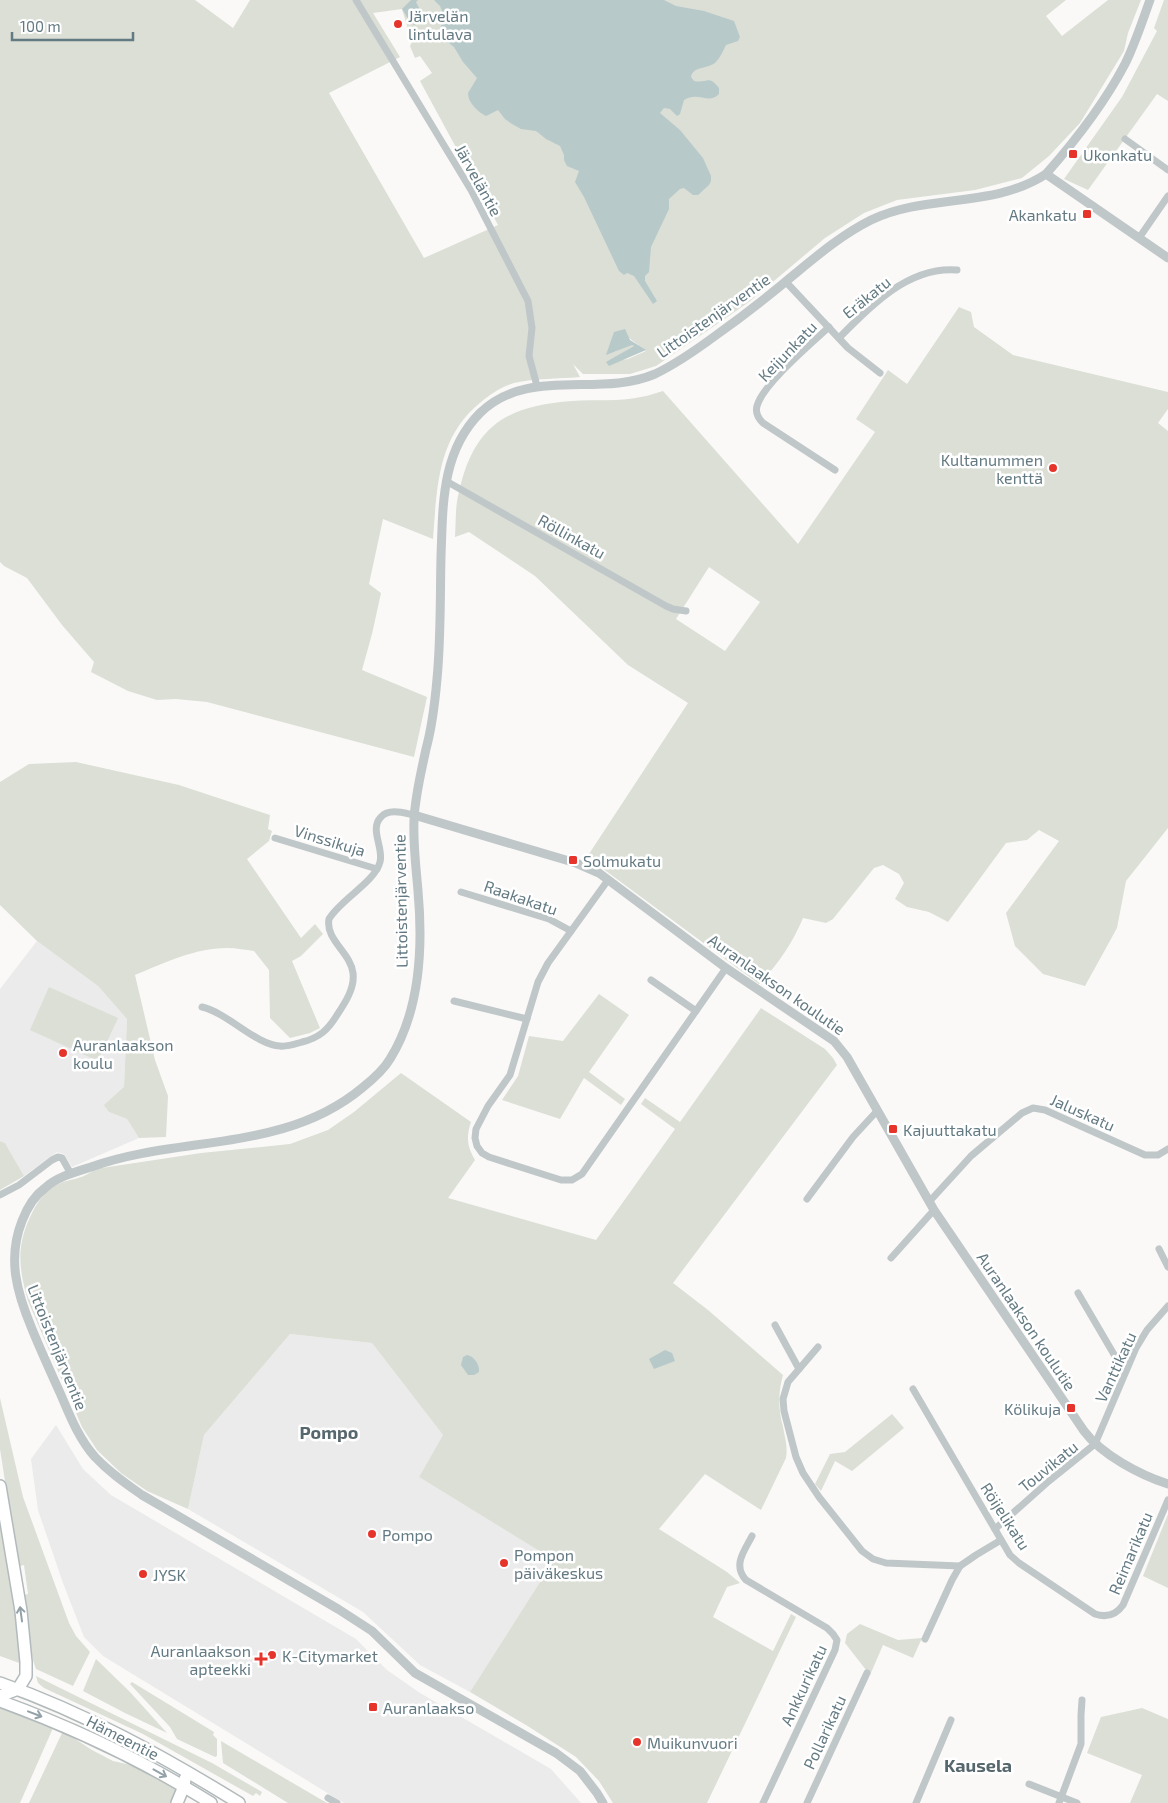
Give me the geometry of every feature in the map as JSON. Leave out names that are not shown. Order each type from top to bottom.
[{"type":"highway","points":[[0,1486],[21,1610],[26,1662],[26,1676],[18,1689],[0,1696]]},
{"type":"highway","name":"Hämeentie","points":[[0,1683],[109,1728],[239,1803]]},
{"type":"highway","name":"Hämeentie","points":[[0,1701],[61,1724],[104,1743],[184,1786],[211,1803]]},
{"type":"highway","points":[[177,1803],[184,1786],[184,1770]]},
{"type":"street","name":"Järveläntie","points":[[356,0],[470,190],[528,301],[532,328],[529,356],[537,386]]},
{"type":"street","name":"Littoistenjärventie","points":[[603,1803],[580,1771],[556,1753],[416,1673],[372,1631],[338,1609],[142,1495],[113,1475],[94,1456],[76,1429],[22,1303],[14,1271],[15,1245],[18,1232],[32,1200],[47,1186],[71,1174],[132,1154],[200,1146],[245,1138],[304,1122],[349,1099],[385,1067],[399,1042],[406,1023],[419,963],[419,914],[414,815],[437,680],[442,502],[449,466],[457,445],[474,419],[501,397],[520,390],[537,386],[630,382],[658,372],[701,346],[755,307],[819,254],[849,232],[885,214],[909,207],[1006,193],[1026,186],[1046,174],[1082,131],[1112,87],[1136,39],[1150,0]]},
{"type":"street","points":[[1125,139],[1168,170]]},
{"type":"street","points":[[1046,174],[1168,258]]},
{"type":"street","points":[[1139,238],[1168,196]]},
{"type":"street","name":"Eräkatu","points":[[786,282],[839,338],[874,304],[902,285],[931,272],[948,269],[958,270]]},
{"type":"street","name":"Keijunkatu","points":[[829,327],[782,372],[761,398],[757,410],[758,417],[763,424],[835,470]]},
{"type":"street","points":[[839,338],[857,356],[880,373]]},
{"type":"street","name":"Röllinkatu","points":[[446,481],[666,606],[686,611]]},
{"type":"street","points":[[202,1007],[214,1011],[266,1042],[277,1046],[287,1046],[310,1040],[324,1032],[346,1001],[352,989],[354,977],[348,959],[330,932],[329,919],[377,869],[381,857],[376,828],[380,818],[385,814],[394,812],[414,815]]},
{"type":"street","name":"Auranlaakson koulutie","points":[[414,815],[583,866],[599,873],[726,968],[840,1046],[932,1206],[1084,1431],[1095,1444],[1110,1455],[1152,1478],[1168,1484]]},
{"type":"street","name":"Vinssikuja","points":[[275,838],[377,869]]},
{"type":"street","points":[[608,880],[541,975],[510,1075],[481,1118],[475,1134],[476,1142],[482,1153],[561,1180],[579,1177],[588,1168],[726,968]]},
{"type":"street","name":"Raakakatu","points":[[461,892],[548,920],[571,931]]},
{"type":"street","points":[[651,980],[696,1011]]},
{"type":"street","points":[[454,1001],[527,1018]]},
{"type":"street","name":"Jaluskatu","points":[[932,1206],[971,1156],[1022,1113],[1033,1108],[1044,1110],[1145,1155],[1158,1156],[1168,1150]]},
{"type":"street","points":[[807,1199],[853,1136],[878,1111]]},
{"type":"street","points":[[0,1195],[19,1185],[58,1157],[62,1158],[71,1174]]},
{"type":"street","points":[[891,1258],[932,1206]]},
{"type":"street","points":[[1159,1249],[1168,1268]]},
{"type":"street","points":[[1078,1293],[1119,1363],[1126,1370]]},
{"type":"street","name":"Vanttikatu","points":[[1095,1444],[1126,1370],[1144,1335],[1168,1306]]},
{"type":"street","points":[[775,1325],[799,1369]]},
{"type":"street","points":[[818,1347],[786,1387],[783,1405],[796,1457],[807,1480],[857,1546],[867,1555],[886,1563],[960,1566]]},
{"type":"street","name":"Röijelikatu","points":[[913,1389],[1014,1559],[1090,1612],[1104,1616],[1113,1614]]},
{"type":"street","name":"Touvikatu","points":[[995,1529],[1049,1481],[1095,1444]]},
{"type":"street","name":"Reimarikatu","points":[[1113,1614],[1121,1608],[1126,1600],[1168,1500]]},
{"type":"street","name":"Ankkurikatu","points":[[752,1536],[740,1560],[739,1570],[746,1580],[827,1628],[837,1640],[835,1650],[763,1803]]},
{"type":"street","points":[[925,1639],[960,1566],[1002,1540]]},
{"type":"street","name":"Pollarikatu","points":[[807,1803],[867,1673]]},
{"type":"street","points":[[1060,1800],[1082,1744],[1082,1700]]},
{"type":"street","points":[[916,1803],[951,1720]]},
{"type":"street","points":[[1029,1784],[1060,1800],[1078,1803]]},
{"type":"street","points":[[328,1798],[337,1803]]},
{"type":"shaded area","points":[[0,0],[195,0],[233,28],[250,0],[1066,0],[1046,16],[1062,36],[1108,0],[1141,0],[1128,33],[1124,51],[1080,123],[1049,156],[1022,178],[975,190],[897,200],[864,213],[825,238],[749,302],[656,366],[630,374],[583,374],[573,364],[580,377],[538,379],[514,383],[492,394],[466,416],[448,447],[442,464],[438,482],[433,539],[383,519],[369,584],[381,593],[362,670],[427,697],[414,757],[207,702],[176,699],[157,700],[128,691],[91,672],[94,662],[62,625],[27,578],[0,562]],"holes":[[[402,9],[412,42],[410,46],[415,58],[420,56],[432,73],[420,81],[498,225],[424,258],[329,93],[400,57],[373,13]],[[629,338],[646,351],[628,359],[606,363],[634,346],[632,344],[614,352]]]},
{"type":"shaded area","points":[[411,0],[418,0],[416,2],[425,19],[414,25],[402,9]]},
{"type":"shaded area","points":[[434,0],[664,0],[676,6],[704,11],[734,21],[740,37],[738,41],[726,45],[715,63],[697,69],[692,73],[691,77],[694,81],[698,82],[712,81],[719,88],[719,94],[711,98],[694,97],[684,100],[680,114],[677,116],[670,109],[664,108],[660,113],[680,130],[703,158],[711,176],[711,181],[698,195],[693,195],[684,188],[680,189],[669,199],[669,209],[651,247],[649,272],[645,276],[645,281],[657,301],[653,304],[634,276],[627,273],[624,275],[619,271],[575,182],[579,171],[567,166],[560,146],[536,131],[521,129],[512,124],[498,110],[486,116],[472,104],[468,93],[477,78],[463,62],[454,47],[444,39],[441,29],[442,11]]},
{"type":"shaded area","points":[[1164,0],[1168,0],[1168,101],[1157,94],[1088,190],[1064,179],[1122,97],[1157,31],[1154,28]]},
{"type":"shaded area","points":[[959,307],[971,312],[974,327],[1013,355],[1168,392],[1168,409],[1158,423],[1168,431],[1168,828],[1126,881],[1117,928],[1085,986],[1043,974],[1015,946],[1006,913],[1059,841],[1039,830],[1027,840],[1006,843],[948,922],[929,912],[907,907],[895,899],[904,883],[899,874],[883,865],[874,868],[833,919],[826,923],[803,918],[784,953],[759,984],[587,857],[688,703],[628,665],[535,576],[469,532],[455,537],[457,503],[465,469],[484,435],[497,423],[512,414],[549,404],[581,400],[632,399],[663,391],[798,544],[875,432],[856,419],[888,370],[907,384]],"holes":[[[709,567],[760,602],[725,651],[676,619]]]},
{"type":"shaded area","points":[[625,329],[630,340],[646,350],[609,366],[606,362],[634,346],[632,345],[606,355],[614,332]]},
{"type":"shaded area","points":[[76,762],[179,785],[270,815],[268,829],[272,831],[269,841],[247,859],[301,938],[315,924],[323,934],[301,956],[292,961],[320,1028],[310,1033],[290,1038],[270,1018],[269,970],[254,951],[227,948],[191,953],[135,975],[155,1060],[168,1096],[166,1137],[139,1138],[127,1119],[109,1112],[104,1105],[124,1087],[127,1019],[98,986],[37,941],[0,905],[0,782],[29,764]]},
{"type":"shaded area","name":"Auranlaakson koulu","points":[[37,941],[98,986],[127,1019],[124,1087],[109,1112],[127,1119],[139,1138],[72,1167],[64,1154],[57,1152],[24,1176],[5,1143],[0,1141],[0,989]]},
{"type":"shaded area","points":[[49,987],[118,1018],[98,1061],[30,1030]]},
{"type":"shaded area","points":[[599,994],[629,1015],[589,1072],[625,1099],[621,1105],[584,1078],[560,1119],[502,1100],[518,1076],[529,1036],[563,1041]]},
{"type":"shaded area","points":[[761,1008],[825,1049],[837,1065],[673,1283],[708,1310],[783,1375],[779,1401],[786,1458],[761,1510],[705,1474],[659,1529],[727,1572],[740,1583],[727,1587],[713,1617],[773,1651],[791,1614],[796,1617],[707,1803],[613,1803],[599,1781],[576,1757],[470,1692],[554,1560],[419,1477],[443,1435],[372,1343],[290,1334],[204,1435],[188,1509],[147,1491],[121,1473],[97,1450],[82,1427],[28,1301],[22,1277],[21,1245],[27,1223],[37,1204],[50,1189],[58,1184],[85,1176],[95,1169],[201,1153],[290,1144],[328,1130],[354,1112],[401,1073],[471,1122],[468,1141],[475,1160],[448,1198],[596,1240],[675,1129],[641,1104],[645,1098],[680,1122]]},
{"type":"shaded area","points":[[0,1141],[5,1143],[24,1176],[0,1190]]},
{"type":"shaded area","name":"Pompo","points":[[290,1334],[372,1343],[443,1435],[419,1477],[554,1560],[470,1692],[420,1665],[363,1612],[188,1509],[204,1435]]},
{"type":"shaded area","points":[[665,1350],[672,1353],[675,1361],[654,1369],[649,1359]]},
{"type":"shaded area","points":[[467,1355],[474,1359],[479,1367],[479,1372],[474,1375],[468,1375],[461,1365],[463,1357]]},
{"type":"shaded area","points":[[0,1398],[23,1497],[69,1623],[76,1636],[90,1652],[73,1686],[36,1669],[33,1660],[24,1595],[28,1594],[24,1565],[20,1566],[0,1449]]},
{"type":"shaded area","points":[[892,1414],[904,1428],[852,1471],[835,1461],[821,1491],[815,1484],[830,1454],[845,1452]]},
{"type":"shaded area","points":[[56,1425],[83,1469],[111,1495],[356,1639],[387,1670],[420,1693],[551,1769],[581,1803],[344,1803],[103,1656],[84,1637],[38,1510],[31,1459]]},
{"type":"shaded area","points":[[0,1511],[22,1664],[0,1656]]},
{"type":"shaded area","points":[[1168,1514],[1168,1588],[1143,1576]]},
{"type":"shaded area","points":[[860,1624],[898,1640],[922,1638],[913,1658],[883,1645],[870,1675],[845,1643],[847,1634]]},
{"type":"shaded area","points":[[96,1659],[130,1692],[167,1733],[83,1691]]},
{"type":"shaded area","points":[[36,1676],[212,1763],[262,1792],[260,1796],[256,1793],[253,1796],[143,1734],[44,1688],[38,1683]]},
{"type":"shaded area","points":[[132,1682],[214,1732],[213,1735],[217,1739],[217,1756],[215,1757],[177,1739],[170,1727],[130,1684]]},
{"type":"shaded area","points":[[0,1708],[53,1728],[20,1803],[0,1803]]},
{"type":"shaded area","points":[[1142,1708],[1168,1719],[1168,1803],[1130,1803],[1142,1775],[1087,1753],[1101,1717]]},
{"type":"shaded area","points":[[63,1731],[113,1761],[131,1765],[177,1790],[170,1803],[29,1803]]},
{"type":"shaded area","points":[[221,1741],[327,1803],[288,1803],[223,1763]]},
{"type":"place","name":"Järvelän lintulava","points":[[398,24]]},
{"type":"place","name":"Ukonkatu","points":[[1073,154]]},
{"type":"place","name":"Akankatu","points":[[1087,214]]},
{"type":"place","name":"Kultanummen kenttä","points":[[1053,468]]},
{"type":"place","name":"Solmukatu","points":[[573,860]]},
{"type":"place","name":"Auranlaakson koulu","points":[[63,1053]]},
{"type":"place","name":"Kajuuttakatu","points":[[893,1129]]},
{"type":"place","name":"Kölikuja","points":[[1071,1408]]},
{"type":"place","name":"Pompo","points":[[372,1534]]},
{"type":"place","name":"Pompon päiväkeskus","points":[[504,1563]]},
{"type":"place","name":"JYSK","points":[[143,1574]]},
{"type":"place","name":"K-Citymarket","points":[[272,1655]]},
{"type":"place","name":"Auranlaakson apteekki","points":[[261,1659]]},
{"type":"place","name":"Auranlaakso","points":[[373,1707]]},
{"type":"place","name":"Muikunvuori","points":[[637,1742]]},
{"type":"district","name":"Pompo","points":[[329,1432]]},
{"type":"district","name":"Kausela","points":[[978,1765]]}]
